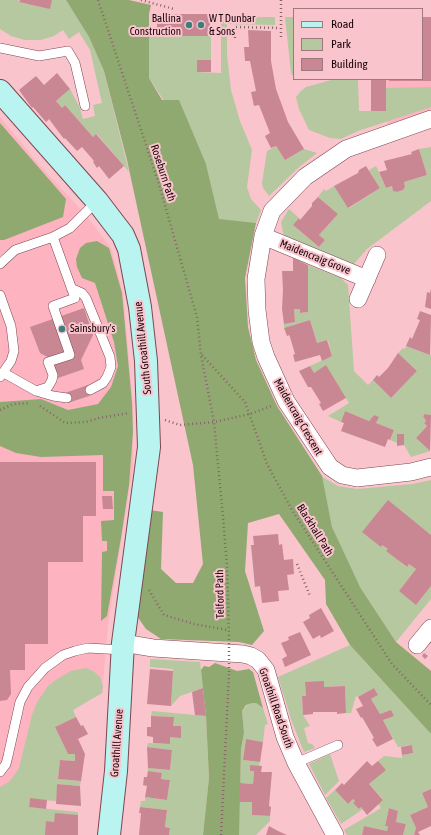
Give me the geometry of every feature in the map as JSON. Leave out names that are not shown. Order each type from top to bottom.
[{"type":"street","name":"South Groathill Avenue","points":[[0,91],[97,201],[123,235],[129,249],[140,307],[146,361],[149,447],[123,647]]},
{"type":"street","name":"Maidencraig Crescent","points":[[431,119],[357,144],[325,162],[288,193],[272,211],[263,236],[256,279],[259,326],[266,357],[286,401],[323,460],[338,473],[356,478],[411,472],[431,467]]},
{"type":"street","name":"Maidencraig Grove","points":[[263,236],[367,278]]},
{"type":"street","points":[[358,299],[377,255]]},
{"type":"street","points":[[417,645],[431,628]]},
{"type":"street","name":"Groathill Road South","points":[[123,647],[243,654],[258,660],[266,670],[285,737],[296,763],[334,835]]},
{"type":"street","name":"Groathill Avenue","points":[[109,835],[116,771],[123,647]]},
{"type":"lane","points":[[0,48],[39,56],[68,51],[76,63],[85,106]]},
{"type":"lane","points":[[0,264],[15,250],[53,237],[70,228],[97,201]]},
{"type":"lane","points":[[36,392],[48,387],[52,380],[53,375],[48,362],[70,355],[53,306],[75,298],[53,237]]},
{"type":"lane","points":[[71,288],[82,293],[86,298],[110,357],[111,367],[107,377],[103,383],[90,390]]},
{"type":"lane","points":[[0,295],[11,326],[13,340],[12,356],[2,375],[36,392],[67,398]]},
{"type":"lane","points":[[0,772],[6,764],[20,702],[28,687],[40,672],[54,661],[75,651],[88,648],[123,647]]},
{"type":"lane","points":[[296,763],[338,745]]},
{"type":"path","name":"Roseburn Path","points":[[98,0],[158,181],[181,258],[197,317],[202,355]]},
{"type":"path","points":[[141,0],[174,9]]},
{"type":"path","points":[[281,0],[281,39]]},
{"type":"path","points":[[235,38],[235,27],[280,28]]},
{"type":"path","name":"Blackhall Path","points":[[202,355],[245,402],[256,437],[267,464],[292,510],[392,664],[431,705]]},
{"type":"path","name":"Telford Path","points":[[202,355],[214,422],[228,566],[229,674],[221,835]]},
{"type":"path","points":[[0,410],[13,404],[28,402],[41,406],[65,423],[86,422],[99,418],[129,413],[149,415],[180,425],[214,422],[250,414],[286,401]]},
{"type":"path","points":[[297,564],[310,596]]},
{"type":"path","points":[[132,575],[148,588],[164,615],[194,624],[228,630]]},
{"type":"shaded area","points":[[423,17],[431,17],[431,119],[391,132],[387,121],[386,80],[423,80]]},
{"type":"shaded area","points":[[0,117],[40,166],[85,214],[111,248],[123,293],[133,405],[133,466],[108,624],[102,693],[50,723],[0,813]]},
{"type":"green space","points":[[0,0],[18,0],[19,2],[26,4],[52,0],[66,0],[89,37],[104,71],[129,172],[97,134],[93,137],[65,105],[62,108],[56,101],[70,89],[80,108],[83,119],[95,116],[93,105],[102,103],[90,50],[79,32],[69,39],[63,30],[54,36],[41,40],[25,40],[11,36],[0,29]]},
{"type":"green space","points":[[66,0],[129,0],[151,5],[149,14],[149,78],[162,100],[179,100],[206,164],[219,219],[256,223],[245,278],[248,327],[256,360],[277,406],[322,476],[332,527],[360,587],[396,642],[431,671],[431,734],[350,645],[326,604],[325,580],[279,514],[248,523],[245,571],[264,631],[252,645],[239,642],[161,639],[146,629],[137,616],[150,510],[163,512],[161,569],[176,583],[193,583],[203,564],[193,465],[127,160],[104,71],[89,37]]},
{"type":"green space","points":[[221,17],[275,17],[275,25],[227,24],[227,55],[231,90],[240,121],[252,150],[247,187],[251,199],[261,210],[256,223],[219,220],[206,164],[149,78],[149,36],[208,36],[208,28],[211,28],[211,60],[197,60],[197,72],[221,73]]},
{"type":"green space","points":[[285,17],[293,17],[293,76],[291,73]]},
{"type":"green space","points":[[331,80],[358,80],[359,111],[386,111],[386,88],[431,87],[431,107],[358,131],[341,139],[330,138],[309,130],[299,109],[296,97],[306,87]]},
{"type":"green space","points":[[0,123],[66,199],[63,217],[4,240],[0,240]]},
{"type":"green space","points":[[276,146],[285,160],[304,149],[317,153],[298,168],[269,196],[263,188],[262,183],[267,151]]},
{"type":"green space","points":[[431,147],[431,201],[367,249],[354,264],[287,239],[283,233],[281,222],[289,209],[299,218],[293,225],[319,247],[325,240],[319,235],[338,214],[318,197],[324,189],[326,191],[334,186],[349,208],[380,188],[369,170],[376,166],[386,188],[392,186],[393,191],[397,192],[403,190],[405,187],[404,182],[427,175],[419,149]]},
{"type":"green space","points":[[97,241],[109,248],[122,293],[132,403],[133,432],[129,485],[121,538],[107,616],[101,621],[102,552],[107,551],[107,541],[102,541],[101,521],[114,520],[114,491],[103,491],[103,455],[41,457],[16,453],[0,446],[0,402],[41,399],[68,410],[98,404],[111,387],[118,366],[114,342],[95,283],[82,278],[77,267],[76,259],[80,248],[86,243]]},
{"type":"green space","points":[[308,265],[341,278],[348,285],[354,371],[368,385],[373,380],[391,398],[417,371],[398,353],[403,348],[405,349],[406,346],[430,355],[431,354],[431,415],[425,414],[423,416],[426,421],[424,423],[427,426],[416,438],[430,451],[411,457],[404,445],[404,434],[397,434],[397,443],[390,440],[394,430],[376,423],[378,417],[374,415],[369,421],[345,411],[341,422],[328,416],[349,403],[326,366],[314,373],[310,366],[332,356],[328,340],[317,343],[310,320],[284,328],[284,324],[295,322],[294,309],[300,309],[301,313],[308,312]]},
{"type":"green space","points":[[321,476],[338,486],[357,489],[412,484],[431,480],[431,535],[388,501],[381,546],[382,545],[388,549],[387,551],[406,567],[409,564],[416,569],[399,591],[417,604],[431,586],[431,599],[396,642],[360,587],[345,558],[332,527]]},
{"type":"green space","points":[[350,645],[431,734],[431,789],[422,793],[428,807],[410,815],[416,828],[414,835],[403,835],[406,824],[396,822],[398,811],[389,808],[385,825],[388,826],[387,831],[364,826],[362,835],[347,835],[344,830],[381,808],[378,804],[383,799],[369,784],[385,770],[378,761],[384,756],[402,758],[402,755],[413,753],[412,745],[398,747],[383,720],[393,716],[391,710],[380,714],[371,699],[378,695],[374,688],[358,697],[356,696],[351,713],[346,713],[345,686],[324,687],[324,682],[305,682],[306,696],[302,697],[303,715],[310,726],[304,728],[308,743],[312,744],[315,748],[304,752],[292,722],[278,677]]},
{"type":"green space","points":[[150,659],[200,662],[203,688],[180,696],[171,706],[173,669],[150,667]]},
{"type":"green space","points":[[215,663],[237,671],[249,669],[253,672],[263,708],[256,703],[252,703],[246,705],[242,711],[244,733],[241,749],[239,835],[203,835],[209,778],[206,716],[201,670],[204,666],[209,667]]},
{"type":"green space","points":[[86,668],[93,671],[100,677],[103,686],[102,693],[73,710],[76,717],[55,727],[68,754],[75,754],[75,761],[60,760],[58,779],[81,781],[80,786],[58,784],[56,801],[30,799],[29,807],[78,812],[78,815],[54,822],[46,835],[0,835],[0,787],[10,781],[19,768],[32,715],[37,702],[48,686],[57,679],[71,671]]},
{"type":"green space","points":[[249,703],[256,703],[263,708],[268,724],[265,725],[263,742],[246,739],[243,760],[260,762],[259,766],[251,765],[250,771],[254,771],[253,784],[240,783],[241,749],[244,733],[242,711]]},
{"type":"green space","points":[[152,711],[206,716],[209,778],[203,835],[169,835],[170,828],[165,827],[167,810],[140,807],[141,801],[145,801],[145,797],[167,800],[170,780],[161,779],[162,773],[148,771],[148,768],[170,770],[172,750],[147,747],[148,743],[170,744],[170,737],[181,737],[181,726],[173,726],[173,717],[151,716]]},
{"type":"green space","points":[[330,754],[339,781],[325,795],[309,764]]},
{"type":"green space","points":[[335,790],[348,804],[353,799],[355,801],[353,803],[359,809],[361,807],[363,809],[341,824],[326,798]]},
{"type":"green space","points":[[239,802],[252,802],[252,815],[270,816],[270,821],[256,835],[239,835]]},
{"type":"building","points":[[20,0],[52,0],[50,9],[19,2]]},
{"type":"building","points":[[160,14],[208,14],[208,18],[211,18],[208,36],[160,36],[160,28],[157,28],[157,18],[160,18]]},
{"type":"building","points":[[423,17],[431,17],[431,81],[389,81],[423,80]]},
{"type":"building","points":[[248,30],[271,31],[271,61],[276,89],[288,122],[304,149],[285,160],[276,146],[271,148],[265,136],[270,133],[259,105],[254,106],[251,92],[256,91],[250,61],[245,61],[244,47],[249,47]]},
{"type":"building","points":[[197,60],[211,60],[211,72],[197,72]]},
{"type":"building","points":[[57,73],[70,89],[56,101],[62,108],[65,105],[93,137],[96,134],[124,166],[109,179],[99,166],[97,168],[93,162],[94,161],[82,147],[77,151],[65,138],[64,139],[49,119],[46,122],[33,107],[32,108],[19,90],[36,76],[44,85]]},
{"type":"building","points":[[371,80],[386,80],[386,111],[371,111]]},
{"type":"building","points":[[419,149],[427,175],[404,182],[405,187],[403,190],[397,192],[393,191],[392,186],[386,188],[379,172],[387,170],[384,161],[412,154],[411,152]]},
{"type":"building","points":[[366,166],[380,188],[348,208],[334,186],[358,173],[359,170]]},
{"type":"building","points":[[318,197],[338,214],[319,235],[325,240],[319,247],[293,225],[299,218],[300,220]]},
{"type":"building","points":[[293,258],[308,265],[308,312],[300,313],[300,309],[294,309],[295,322],[284,324],[282,309],[282,271],[293,271]]},
{"type":"building","points":[[431,289],[431,309],[425,307],[427,292],[430,293]]},
{"type":"building","points":[[84,308],[93,335],[81,360],[84,369],[58,378],[54,365],[59,363],[40,353],[30,327]]},
{"type":"building","points":[[420,311],[431,315],[430,355],[406,346],[410,337],[412,339],[420,320],[417,319]]},
{"type":"building","points":[[310,320],[317,343],[327,340],[332,356],[322,361],[320,355],[295,362],[293,355],[295,354],[290,337],[289,335],[287,336],[284,328]]},
{"type":"building","points":[[398,353],[417,371],[391,398],[373,380],[377,375],[379,377],[388,368]]},
{"type":"building","points":[[326,365],[346,398],[323,411],[319,404],[321,403],[311,387],[308,387],[299,371],[310,366],[314,373]]},
{"type":"building","points":[[88,385],[92,395],[68,403],[65,393]]},
{"type":"building","points":[[345,411],[369,421],[374,415],[379,417],[376,423],[394,430],[385,447],[341,431],[344,423],[341,422]]},
{"type":"building","points":[[425,414],[431,415],[430,451],[416,438],[427,426],[424,423],[426,421],[423,416]]},
{"type":"building","points":[[397,434],[404,434],[404,445],[397,446]]},
{"type":"building","points":[[0,462],[96,462],[96,516],[83,516],[83,562],[48,562],[48,644],[25,644],[25,670],[10,670],[11,694],[7,700],[0,701]]},
{"type":"building","points":[[102,496],[112,496],[113,509],[103,509]]},
{"type":"building","points":[[388,500],[431,535],[431,586],[416,605],[399,591],[416,569],[409,564],[407,567],[386,551],[388,549],[382,545],[381,547],[362,532]]},
{"type":"building","points":[[278,534],[279,545],[282,544],[284,560],[293,559],[294,574],[287,575],[289,590],[278,591],[279,601],[262,603],[260,586],[255,587],[251,545],[254,545],[253,536]]},
{"type":"building","points":[[321,608],[334,631],[321,638],[320,635],[313,639],[303,622],[310,618],[309,615]]},
{"type":"building","points":[[300,632],[311,655],[285,667],[282,659],[287,656],[281,643],[289,640],[288,637]]},
{"type":"building","points":[[424,653],[428,656],[425,659],[422,656]]},
{"type":"building","points":[[150,669],[173,671],[171,706],[147,704]]},
{"type":"building","points":[[324,681],[324,687],[345,686],[346,713],[337,714],[337,712],[313,712],[313,714],[303,715],[302,696],[306,696],[305,682]]},
{"type":"building","points":[[203,688],[206,716],[195,715],[192,692]]},
{"type":"building","points":[[374,688],[378,695],[371,699],[380,714],[391,710],[394,716],[383,720],[393,739],[377,747],[372,739],[374,738],[373,736],[356,709],[363,706],[358,697]]},
{"type":"building","points":[[151,716],[174,717],[173,726],[181,726],[181,738],[170,737],[170,744],[153,743],[153,737],[147,736],[147,727],[151,727]]},
{"type":"building","points":[[76,717],[88,734],[78,739],[85,754],[81,781],[58,779],[60,760],[75,761],[75,754],[68,754],[55,727]]},
{"type":"building","points":[[246,739],[263,742],[260,762],[243,760]]},
{"type":"building","points":[[412,745],[413,753],[402,755],[401,747]]},
{"type":"building","points":[[147,747],[172,750],[170,770],[148,768]]},
{"type":"building","points":[[367,761],[372,766],[378,761],[386,770],[369,784],[383,800],[367,815],[361,807],[359,809],[353,803],[355,801],[353,799],[348,804],[335,790],[342,783],[344,785]]},
{"type":"building","points":[[250,765],[262,766],[261,772],[272,772],[269,806],[271,807],[270,816],[252,815],[252,802],[239,802],[240,783],[253,784],[254,771],[250,771]]},
{"type":"building","points":[[148,771],[162,773],[161,779],[170,780],[167,800],[145,797],[147,786],[143,785],[144,777],[147,777]]},
{"type":"building","points":[[57,784],[80,786],[81,806],[56,804]]},
{"type":"building","points":[[431,789],[431,826],[418,832],[420,835],[414,835],[416,828],[410,815],[428,807],[422,793]]},
{"type":"building","points":[[30,798],[47,800],[46,809],[29,807]]},
{"type":"building","points":[[140,807],[167,810],[165,827],[170,828],[169,835],[139,835],[141,813],[139,813]]},
{"type":"building","points":[[389,808],[398,811],[396,822],[406,824],[403,835],[362,835],[364,826],[387,831],[388,826],[385,826]]},
{"type":"building","points":[[55,813],[78,815],[78,835],[45,835],[46,821],[54,822]]},
{"type":"building","points":[[269,826],[278,831],[287,835],[266,835]]},
{"type":"place","name":"Ballina Construction","points":[[189,25]]},
{"type":"place","name":"W T Dunbar & Sons","points":[[201,25]]},
{"type":"place","name":"Sainsbury's","points":[[62,329]]}]
